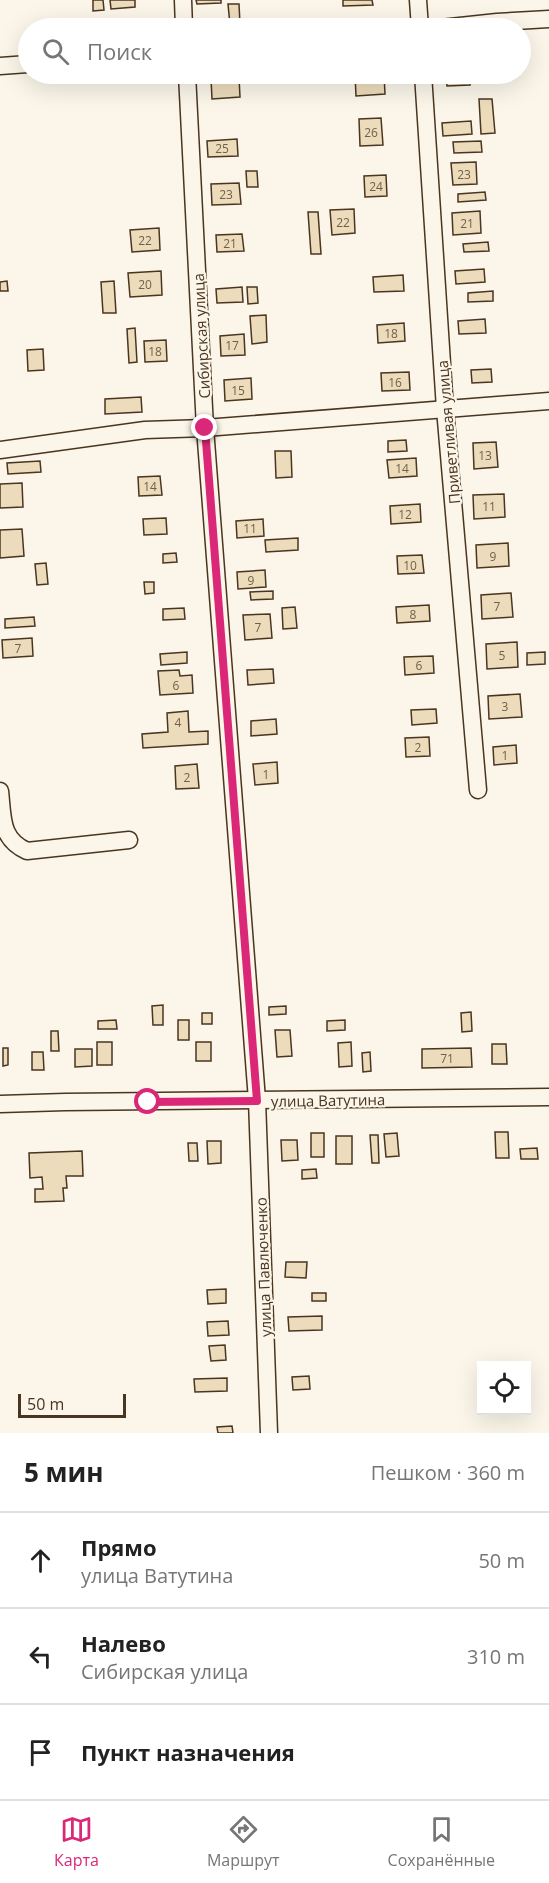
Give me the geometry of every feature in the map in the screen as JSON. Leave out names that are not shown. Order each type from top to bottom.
[{"type":"street","points":[[183,0],[184,18]]},
{"type":"street","points":[[418,0],[419,18]]},
{"type":"street","points":[[531,21],[549,20]]},
{"type":"street","points":[[0,66],[18,65]]},
{"type":"street","name":"Сибирская улица","points":[[188,84],[205,428],[257,1101]]},
{"type":"street","name":"Приветливая улица","points":[[424,84],[446,410],[478,790]]},
{"type":"street","points":[[0,450],[145,430],[205,428],[549,401]]},
{"type":"street","points":[[0,791],[6,832],[17,847],[27,851],[129,840]]},
{"type":"street","name":"улица Ватутина","points":[[0,1104],[549,1097]]},
{"type":"street","name":"улица Павлюченко","points":[[257,1101],[269,1433]]},
{"type":"building","points":[[93,0],[103,0],[104,10],[93,11]]},
{"type":"building","points":[[110,0],[135,0],[135,7],[111,9]]},
{"type":"building","points":[[196,0],[221,0],[221,3],[197,4]]},
{"type":"building","points":[[343,0],[372,0],[373,5],[343,6]]},
{"type":"building","points":[[228,4],[239,4],[240,18],[229,18]]},
{"type":"building","points":[[211,84],[239,84],[240,97],[212,99]]},
{"type":"building","points":[[355,84],[384,84],[385,94],[356,96]]},
{"type":"building","points":[[447,84],[470,85],[447,86]]},
{"type":"building","points":[[479,99],[492,99],[495,133],[481,134]]},
{"type":"building","points":[[381,118],[383,145],[360,146],[359,119]]},
{"type":"building","points":[[471,121],[472,134],[443,136],[442,123]]},
{"type":"building","points":[[237,139],[238,156],[208,157],[207,141]]},
{"type":"building","points":[[481,141],[482,152],[454,153],[453,142]]},
{"type":"building","points":[[476,162],[477,184],[453,185],[451,163]]},
{"type":"building","points":[[246,171],[257,171],[258,187],[247,187]]},
{"type":"building","points":[[386,175],[387,196],[365,197],[364,176]]},
{"type":"building","points":[[239,183],[241,204],[212,205],[211,184]]},
{"type":"building","points":[[485,192],[486,200],[458,202],[458,194]]},
{"type":"building","points":[[354,209],[355,233],[332,235],[330,210]]},
{"type":"building","points":[[480,211],[481,233],[453,235],[452,213]]},
{"type":"building","points":[[308,212],[318,212],[321,254],[311,254]]},
{"type":"building","points":[[159,228],[160,250],[132,252],[130,230]]},
{"type":"building","points":[[242,234],[244,251],[217,252],[216,235]]},
{"type":"building","points":[[488,242],[489,251],[464,252],[463,244]]},
{"type":"building","points":[[484,269],[485,282],[456,284],[455,271]]},
{"type":"building","points":[[161,271],[162,295],[130,297],[128,273]]},
{"type":"building","points":[[403,275],[404,291],[374,292],[373,277]]},
{"type":"building","points":[[7,281],[8,291],[0,291],[0,282]]},
{"type":"building","points":[[114,281],[116,313],[103,313],[101,282]]},
{"type":"building","points":[[242,287],[243,302],[217,303],[216,289]]},
{"type":"building","points":[[247,287],[257,287],[258,303],[248,304]]},
{"type":"building","points":[[493,291],[493,301],[468,302],[468,293]]},
{"type":"building","points":[[266,315],[267,342],[252,344],[250,316]]},
{"type":"building","points":[[485,319],[486,333],[459,334],[458,321]]},
{"type":"building","points":[[404,323],[405,341],[378,343],[377,325]]},
{"type":"building","points":[[135,328],[137,362],[129,363],[127,329]]},
{"type":"building","points":[[244,334],[245,355],[221,356],[220,336]]},
{"type":"building","points":[[166,340],[167,361],[145,362],[144,341]]},
{"type":"building","points":[[43,349],[44,370],[28,371],[27,350]]},
{"type":"building","points":[[491,369],[492,382],[472,383],[471,370]]},
{"type":"building","points":[[409,372],[410,390],[382,391],[381,373]]},
{"type":"building","points":[[251,378],[252,399],[225,401],[224,380]]},
{"type":"building","points":[[141,397],[142,412],[105,414],[105,399]]},
{"type":"building","points":[[406,440],[407,451],[388,452],[388,441]]},
{"type":"building","points":[[496,442],[498,467],[474,469],[473,443]]},
{"type":"building","points":[[275,451],[291,451],[292,477],[276,478]]},
{"type":"building","points":[[416,458],[417,476],[389,478],[387,460]]},
{"type":"building","points":[[40,461],[41,472],[8,474],[7,463]]},
{"type":"building","points":[[160,476],[162,495],[139,496],[138,477]]},
{"type":"building","points":[[22,483],[23,507],[0,508],[0,484]]},
{"type":"building","points":[[504,494],[505,517],[474,519],[473,495]]},
{"type":"building","points":[[420,504],[421,522],[391,524],[390,506]]},
{"type":"building","points":[[166,518],[167,534],[144,535],[143,519]]},
{"type":"building","points":[[263,519],[264,536],[237,538],[236,521]]},
{"type":"building","points":[[22,529],[24,556],[0,558],[0,530]]},
{"type":"building","points":[[298,538],[298,550],[266,552],[265,540]]},
{"type":"building","points":[[508,543],[509,566],[477,568],[476,545]]},
{"type":"building","points":[[176,553],[177,562],[163,563],[163,554]]},
{"type":"building","points":[[422,555],[424,573],[398,574],[397,556]]},
{"type":"building","points":[[46,563],[48,584],[37,585],[35,564]]},
{"type":"building","points":[[265,570],[266,587],[238,589],[237,572]]},
{"type":"building","points":[[144,582],[154,582],[154,593],[145,594]]},
{"type":"building","points":[[273,591],[273,599],[251,600],[250,592]]},
{"type":"building","points":[[511,593],[513,617],[482,619],[481,595]]},
{"type":"building","points":[[429,605],[430,621],[397,623],[396,607]]},
{"type":"building","points":[[295,607],[297,628],[283,629],[282,608]]},
{"type":"building","points":[[184,608],[185,619],[163,620],[163,609]]},
{"type":"building","points":[[270,614],[272,638],[245,640],[243,615]]},
{"type":"building","points":[[34,617],[35,626],[5,628],[5,619]]},
{"type":"building","points":[[32,638],[33,656],[3,658],[2,640]]},
{"type":"building","points":[[517,642],[518,667],[487,669],[486,644]]},
{"type":"building","points":[[187,652],[187,663],[161,665],[160,654]]},
{"type":"building","points":[[545,652],[545,664],[527,665],[527,653]]},
{"type":"building","points":[[433,656],[434,673],[405,675],[404,657]]},
{"type":"building","points":[[273,669],[274,683],[248,685],[247,670]]},
{"type":"building","points":[[179,670],[180,676],[192,675],[193,693],[160,695],[158,671]]},
{"type":"building","points":[[520,694],[522,717],[489,719],[488,696]]},
{"type":"building","points":[[436,709],[437,723],[412,725],[411,710]]},
{"type":"building","points":[[188,711],[189,732],[208,731],[208,744],[143,748],[142,734],[168,732],[167,713]]},
{"type":"building","points":[[276,719],[277,734],[251,736],[251,721]]},
{"type":"building","points":[[429,737],[430,756],[406,757],[405,738]]},
{"type":"building","points":[[516,745],[517,763],[494,765],[493,747]]},
{"type":"building","points":[[277,762],[278,783],[255,785],[253,764]]},
{"type":"building","points":[[197,764],[199,788],[176,789],[175,766]]},
{"type":"building","points":[[163,1005],[163,1025],[153,1025],[152,1006]]},
{"type":"building","points":[[286,1006],[286,1014],[269,1015],[269,1007]]},
{"type":"building","points":[[471,1012],[472,1031],[462,1032],[461,1013]]},
{"type":"building","points":[[202,1013],[212,1013],[212,1024],[202,1024]]},
{"type":"building","points":[[116,1020],[117,1029],[98,1029],[98,1021]]},
{"type":"building","points":[[178,1020],[189,1020],[189,1040],[178,1040]]},
{"type":"building","points":[[345,1020],[345,1030],[327,1031],[327,1021]]},
{"type":"building","points":[[275,1030],[290,1030],[292,1056],[277,1057]]},
{"type":"building","points":[[51,1031],[58,1031],[59,1051],[51,1051]]},
{"type":"building","points":[[97,1042],[112,1042],[112,1065],[97,1065]]},
{"type":"building","points":[[196,1042],[211,1042],[211,1061],[196,1061]]},
{"type":"building","points":[[351,1042],[352,1066],[339,1067],[338,1043]]},
{"type":"building","points":[[492,1044],[506,1044],[507,1064],[492,1064]]},
{"type":"building","points":[[3,1048],[8,1048],[8,1065],[3,1066]]},
{"type":"building","points":[[471,1048],[472,1067],[422,1068],[422,1049]]},
{"type":"building","points":[[75,1049],[92,1049],[92,1066],[75,1067]]},
{"type":"building","points":[[32,1052],[43,1052],[44,1070],[32,1070]]},
{"type":"building","points":[[370,1052],[371,1071],[363,1072],[362,1053]]},
{"type":"building","points":[[495,1132],[508,1132],[509,1158],[496,1158]]},
{"type":"building","points":[[311,1133],[324,1133],[324,1157],[311,1157]]},
{"type":"building","points":[[397,1133],[399,1156],[386,1157],[384,1134]]},
{"type":"building","points":[[370,1135],[378,1135],[379,1163],[372,1163]]},
{"type":"building","points":[[336,1136],[352,1136],[352,1164],[336,1164]]},
{"type":"building","points":[[281,1140],[297,1140],[298,1160],[282,1161]]},
{"type":"building","points":[[207,1141],[221,1141],[221,1163],[208,1164]]},
{"type":"building","points":[[188,1143],[197,1143],[198,1161],[189,1161]]},
{"type":"building","points":[[537,1148],[538,1159],[521,1159],[520,1149]]},
{"type":"building","points":[[82,1151],[83,1176],[66,1176],[67,1188],[63,1188],[64,1201],[35,1202],[35,1189],[43,1189],[42,1177],[30,1178],[29,1153]]},
{"type":"building","points":[[316,1169],[317,1178],[302,1179],[302,1170]]},
{"type":"building","points":[[286,1262],[307,1262],[306,1278],[285,1277]]},
{"type":"building","points":[[226,1289],[226,1303],[208,1304],[207,1290]]},
{"type":"building","points":[[312,1293],[326,1293],[326,1301],[312,1301]]},
{"type":"building","points":[[322,1316],[322,1330],[289,1331],[288,1317]]},
{"type":"building","points":[[228,1321],[229,1335],[208,1336],[207,1322]]},
{"type":"building","points":[[225,1345],[226,1360],[211,1361],[209,1346]]},
{"type":"building","points":[[309,1376],[310,1389],[293,1390],[292,1377]]},
{"type":"building","points":[[227,1378],[227,1391],[195,1392],[194,1379]]},
{"type":"building","points":[[232,1426],[233,1433],[218,1433],[217,1427]]},
{"type":"route","points":[[148,1102],[257,1101],[205,428]]}]
